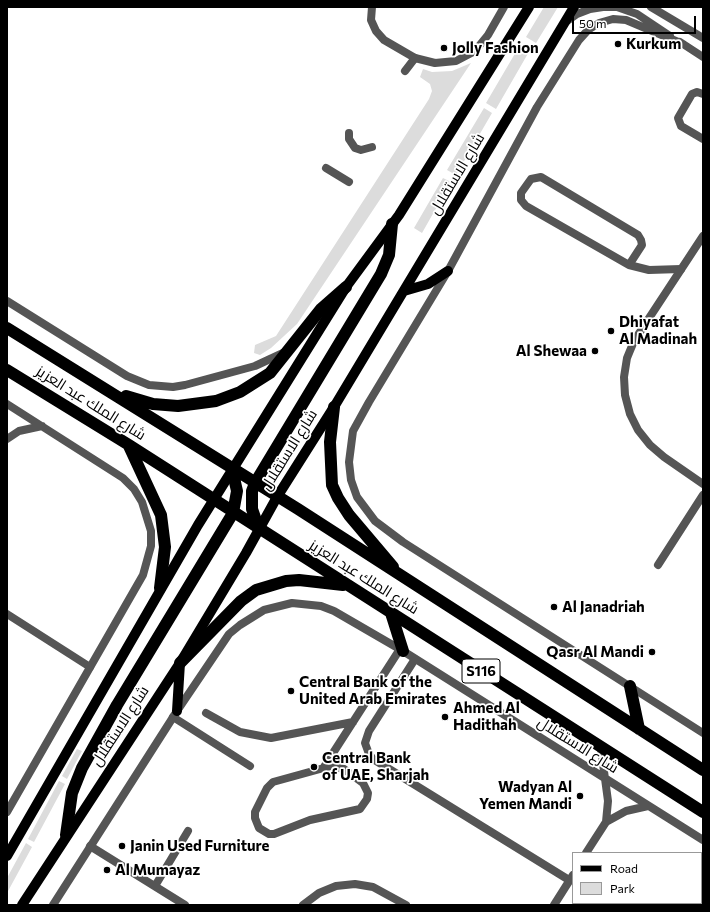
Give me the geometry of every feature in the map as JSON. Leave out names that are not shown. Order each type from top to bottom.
[{"type":"highway","points":[[259,530],[252,509],[252,491],[254,483],[381,274],[389,255],[392,224]]},
{"type":"highway","points":[[104,388],[153,404],[178,406],[210,403],[240,392],[257,383],[273,369],[321,308],[346,287]]},
{"type":"highway","name":"شارع الملك عبد العزيز","points":[[7,328],[277,497],[703,770]]},
{"type":"highway","name":"شارع الملك عبد العزيز","points":[[7,370],[129,445],[601,749],[703,812]]},
{"type":"highway","points":[[334,407],[330,442],[332,485],[338,498],[361,530],[403,578]]},
{"type":"highway","points":[[129,445],[161,515],[165,547],[160,588]]},
{"type":"highway","points":[[66,835],[72,793],[82,768],[114,710],[233,513],[237,491],[232,469]]},
{"type":"highway","points":[[180,663],[241,601],[256,590],[286,581],[299,580],[345,585]]},
{"type":"highway","points":[[391,613],[401,650]]},
{"type":"highway","points":[[630,686],[639,729]]},
{"type":"main road","name":"شارع الاستقلال","points":[[7,856],[160,588],[232,469],[346,287],[392,224],[528,7]]},
{"type":"main road","name":"شارع الاستقلال","points":[[22,905],[66,835],[180,663],[277,497],[334,407],[574,7]]},
{"type":"main road","points":[[404,291],[428,284],[448,270]]},
{"type":"main road","points":[[175,714],[180,663]]},
{"type":"street","points":[[372,7],[371,20],[376,31],[384,40],[415,58],[435,63],[456,61],[475,51],[488,35],[504,7]]},
{"type":"street","points":[[565,23],[578,14],[590,9],[603,7]]},
{"type":"street","points":[[606,7],[617,7],[637,14],[703,57]]},
{"type":"street","points":[[651,7],[703,38]]},
{"type":"street","points":[[683,44],[626,20],[606,21],[588,30],[580,40],[537,107],[448,270],[353,431],[349,462],[351,480],[357,497],[365,510],[375,521],[389,532],[703,733]]},
{"type":"street","points":[[405,71],[415,58]]},
{"type":"street","points":[[703,94],[697,92],[692,94],[678,118],[681,126],[703,139]]},
{"type":"street","points":[[349,132],[349,139],[355,148],[361,150],[372,147]]},
{"type":"street","points":[[326,168],[349,182]]},
{"type":"street","points":[[629,265],[642,246],[638,235],[541,177],[531,179],[521,193],[521,200],[526,206],[629,265],[649,270],[681,269]]},
{"type":"street","points":[[703,236],[634,341],[627,358],[624,377],[625,395],[630,414],[638,430],[650,445],[703,484]]},
{"type":"street","points":[[7,301],[127,376],[149,385],[185,385],[255,366],[289,350]]},
{"type":"street","points":[[7,404],[123,478],[134,489],[142,502],[151,531],[151,546],[143,575],[7,812]]},
{"type":"street","points":[[7,440],[19,431],[42,426]]},
{"type":"street","points":[[658,565],[703,494]]},
{"type":"street","name":"شارع الاستقلال","points":[[53,905],[175,714],[230,634],[251,616],[277,606],[306,603],[321,606],[334,611],[401,650],[648,806]]},
{"type":"street","points":[[7,614],[90,667]]},
{"type":"street","points":[[324,767],[331,766],[344,769],[363,783],[366,788],[367,799],[360,809],[310,820],[274,834],[269,834],[259,828],[254,818],[255,812],[270,785],[280,779],[324,767],[401,650]]},
{"type":"street","points":[[415,659],[369,731],[365,743],[369,754],[373,759],[571,878],[554,905]]},
{"type":"street","points":[[206,713],[240,732],[271,738],[353,722]]},
{"type":"street","points":[[175,714],[250,766]]},
{"type":"street","points":[[587,852],[606,822],[608,801],[601,749]]},
{"type":"street","points":[[606,822],[626,811],[648,806],[703,840]]},
{"type":"street","points":[[155,886],[188,831]]},
{"type":"street","points":[[90,846],[185,905]]},
{"type":"street","points":[[303,905],[319,893],[336,886],[355,884],[373,887],[406,905]]},
{"type":"green space","points":[[544,7],[558,7],[536,43],[526,37]]},
{"type":"green space","points":[[520,45],[530,50],[496,109],[486,103]]},
{"type":"green space","points":[[471,63],[297,324],[271,348],[260,355],[254,353],[255,345],[276,336],[429,99],[432,91],[430,84],[420,77],[423,69],[432,72],[452,71]]},
{"type":"green space","points":[[484,108],[492,113],[456,175],[447,170]]},
{"type":"green space","points":[[443,178],[451,182],[422,233],[414,228]]},
{"type":"green space","points":[[77,749],[82,751],[67,779],[62,776]]},
{"type":"green space","points":[[59,781],[65,784],[34,842],[28,839]]},
{"type":"green space","points":[[26,843],[32,847],[7,893],[7,878]]},
{"type":"place","name":"Kurkum","points":[[618,44]]},
{"type":"place","name":"Jolly Fashion","points":[[444,48]]},
{"type":"place","name":"Dhiyafat Al Madinah","points":[[611,331]]},
{"type":"place","name":"Al Shewaa","points":[[595,351]]},
{"type":"place","name":"Al Janadriah","points":[[554,607]]},
{"type":"place","name":"Qasr Al Mandi","points":[[652,652]]},
{"type":"place","name":"Central Bank of the United Arab Emirates","points":[[291,691]]},
{"type":"place","name":"Ahmed Al Hadithah","points":[[445,717]]},
{"type":"place","name":"Central Bank of UAE, Sharjah","points":[[314,767]]},
{"type":"place","name":"Wadyan Al Yemen Mandi","points":[[580,796]]},
{"type":"place","name":"Janin Used Furniture","points":[[122,846]]},
{"type":"place","name":"Al Mumayaz","points":[[107,870]]}]
